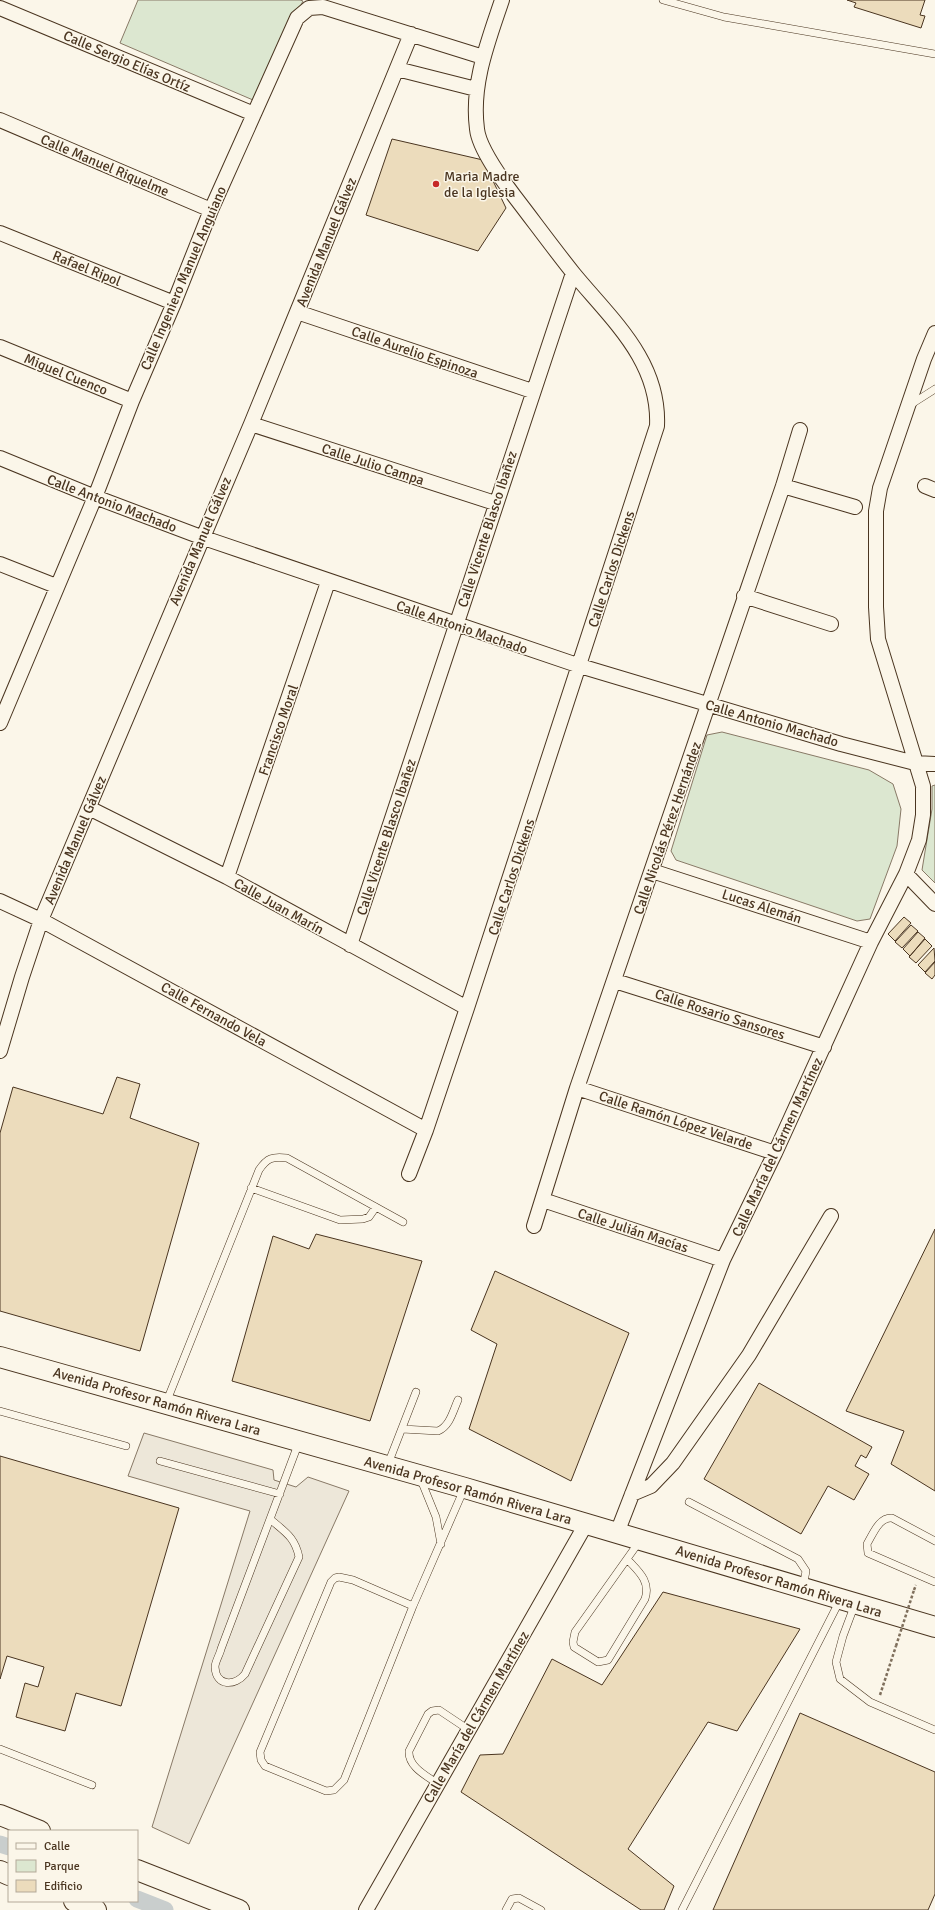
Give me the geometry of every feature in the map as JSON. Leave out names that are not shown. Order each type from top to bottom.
[{"type":"main road","name":"Avenida Profesor Ramón Rivera Lara","points":[[0,1357],[465,1488],[802,1589],[935,1627]]},
{"type":"main road","points":[[0,1815],[38,1830]]},
{"type":"main road","points":[[138,1870],[239,1910]]},
{"type":"main road","points":[[76,1902],[96,1910]]},
{"type":"street","name":"Calle Carlos Dickens","points":[[409,1174],[426,1130],[467,1008],[580,666],[657,426],[658,410],[656,396],[648,372],[637,350],[573,272],[491,163],[477,131],[476,89],[483,56],[502,0]]},
{"type":"street","name":"Calle Ingeniero Manuel Anguiano","points":[[0,723],[56,586],[95,497],[132,401],[174,303],[211,210],[297,18],[309,8],[323,7],[483,56]]},
{"type":"street","name":"Calle Sergio Elías Ortíz","points":[[0,8],[254,114]]},
{"type":"street","name":"Avenida Manuel Gálvez","points":[[0,1051],[41,920],[201,537],[251,424],[411,34]]},
{"type":"street","points":[[397,69],[476,89]]},
{"type":"street","name":"Calle Manuel Riquelme","points":[[0,120],[211,210]]},
{"type":"street","name":"Rafael Ripol","points":[[0,233],[174,303]]},
{"type":"street","name":"Calle Vicente Blasco Ibañez","points":[[350,945],[532,391],[573,272]]},
{"type":"street","name":"Calle Aurelio Espinoza","points":[[297,312],[532,391]]},
{"type":"street","name":"Calle María del Cármen Martínez","points":[[617,1533],[723,1260],[776,1153],[871,942],[906,874],[919,840],[923,815],[923,786],[878,639],[876,607],[876,511],[880,488],[935,333]]},
{"type":"street","name":"Miguel Cuenco","points":[[0,347],[132,401]]},
{"type":"street","name":"Calle Julio Campa","points":[[251,424],[495,503]]},
{"type":"street","name":"Calle Nicolás Pérez Hernández","points":[[534,1226],[577,1088],[615,981],[744,596],[783,486],[800,430]]},
{"type":"street","name":"Calle Antonio Machado","points":[[0,458],[95,497],[201,537],[328,582],[580,666],[841,744],[916,763],[935,764]]},
{"type":"street","points":[[783,486],[855,507]]},
{"type":"street","points":[[0,564],[56,586]]},
{"type":"street","name":"Francisco Moral","points":[[228,877],[328,582]]},
{"type":"street","points":[[744,596],[831,624]]},
{"type":"street","name":"Calle Juan Marín","points":[[89,808],[228,877],[467,1008]]},
{"type":"street","name":"Lucas Alemán","points":[[652,871],[871,942]]},
{"type":"street","points":[[906,874],[935,904]]},
{"type":"street","name":"Calle Fernando Vela","points":[[0,901],[41,920],[426,1130]]},
{"type":"street","name":"Calle Rosario Sansores","points":[[615,981],[824,1047]]},
{"type":"street","name":"Calle Ramón López Velarde","points":[[577,1088],[776,1153]]},
{"type":"street","name":"Calle Julián Macías","points":[[543,1200],[723,1260]]},
{"type":"street","points":[[632,1494],[651,1486],[662,1476],[677,1457],[749,1355],[831,1216]]},
{"type":"street","name":"Calle María del Cármen Martínez","points":[[366,1910],[586,1524]]},
{"type":"lane","points":[[663,0],[724,17],[935,54]]},
{"type":"lane","points":[[908,407],[935,389]]},
{"type":"lane","points":[[166,1403],[251,1188],[264,1162],[270,1157],[277,1156],[287,1158],[403,1222]]},
{"type":"lane","points":[[251,1188],[340,1220],[363,1219],[369,1217],[376,1207]]},
{"type":"lane","points":[[387,1466],[416,1392]]},
{"type":"lane","points":[[402,1429],[438,1431],[442,1429],[446,1426],[458,1400]]},
{"type":"lane","points":[[0,1411],[126,1446]]},
{"type":"lane","points":[[270,1519],[293,1538],[297,1546],[299,1557],[244,1674],[239,1681],[234,1683],[225,1683],[218,1677],[216,1667],[270,1519],[300,1441]]},
{"type":"lane","points":[[160,1462],[280,1494]]},
{"type":"lane","points":[[419,1475],[436,1517],[442,1544]]},
{"type":"lane","points":[[413,1606],[344,1577],[335,1578],[331,1582],[260,1752],[261,1760],[265,1766],[326,1791],[334,1790],[340,1786],[344,1780],[413,1606],[442,1544],[465,1488]]},
{"type":"lane","points":[[689,1502],[798,1559],[806,1571],[802,1589]]},
{"type":"lane","points":[[935,1541],[892,1518],[887,1518],[882,1520],[866,1548],[868,1553],[935,1582]]},
{"type":"lane","points":[[627,1559],[644,1578],[647,1593],[645,1599],[608,1660],[598,1662],[574,1647],[573,1637],[627,1559],[641,1540]]},
{"type":"lane","points":[[847,1602],[836,1662],[840,1679],[870,1702],[935,1730]]},
{"type":"lane","points":[[682,1910],[847,1602]]},
{"type":"lane","points":[[438,1784],[411,1764],[409,1757],[409,1751],[428,1714],[432,1711],[439,1710],[469,1730]]},
{"type":"lane","points":[[0,1749],[92,1785]]},
{"type":"lane","points":[[506,1910],[512,1899],[519,1898],[541,1910]]},
{"type":"path","points":[[876,1705],[914,1590]]},
{"type":"green space","points":[[138,0],[303,1],[253,100],[120,43]]},
{"type":"green space","points":[[722,732],[869,770],[893,784],[901,809],[897,846],[870,919],[857,921],[676,860],[671,851],[707,735]]},
{"type":"green space","points":[[935,785],[935,883],[922,870],[932,809],[932,786]]},
{"type":"shaded area","points":[[144,1433],[273,1470],[274,1480],[296,1487],[308,1477],[349,1491],[189,1844],[152,1827],[250,1511],[128,1476]]},
{"type":"building","points":[[847,0],[925,0],[920,15],[925,16],[921,28],[854,7],[856,3]]},
{"type":"building","name":"Maria Madre de la Iglesia","points":[[392,139],[483,160],[506,208],[478,251],[366,215]]},
{"type":"building","points":[[904,917],[911,923],[895,941],[888,934]]},
{"type":"building","points":[[911,925],[918,931],[902,948],[895,942]]},
{"type":"building","points":[[918,932],[925,938],[910,956],[903,949]]},
{"type":"building","points":[[925,939],[932,946],[916,963],[909,957]]},
{"type":"building","points":[[934,948],[935,961],[925,972],[918,965]]},
{"type":"building","points":[[935,962],[935,975],[932,979],[925,973]]},
{"type":"building","points":[[117,1077],[140,1084],[130,1118],[199,1143],[140,1351],[0,1311],[0,1133],[13,1087],[103,1114]]},
{"type":"building","points":[[935,1229],[935,1491],[891,1464],[904,1431],[846,1411]]},
{"type":"building","points":[[316,1234],[422,1261],[370,1421],[232,1381],[273,1236],[309,1249]]},
{"type":"building","points":[[495,1271],[629,1333],[571,1481],[469,1429],[497,1344],[471,1330]]},
{"type":"building","points":[[759,1383],[872,1447],[866,1458],[861,1455],[855,1466],[869,1474],[854,1500],[828,1486],[801,1534],[704,1479]]},
{"type":"building","points":[[0,1456],[179,1508],[121,1706],[76,1693],[65,1731],[16,1717],[25,1683],[38,1687],[44,1667],[7,1656],[0,1679]]},
{"type":"building","points":[[663,1592],[800,1629],[737,1731],[708,1722],[628,1849],[674,1886],[664,1910],[641,1910],[461,1792],[480,1755],[503,1754],[552,1659],[602,1685]]},
{"type":"building","points":[[800,1713],[935,1772],[935,1894],[928,1910],[713,1910]]},
{"type":"waterway","points":[[0,1844],[8,1847]]},
{"type":"waterway","points":[[138,1899],[165,1910]]},
{"type":"place","name":"Maria Madre de la Iglesia","points":[[436,184]]}]
